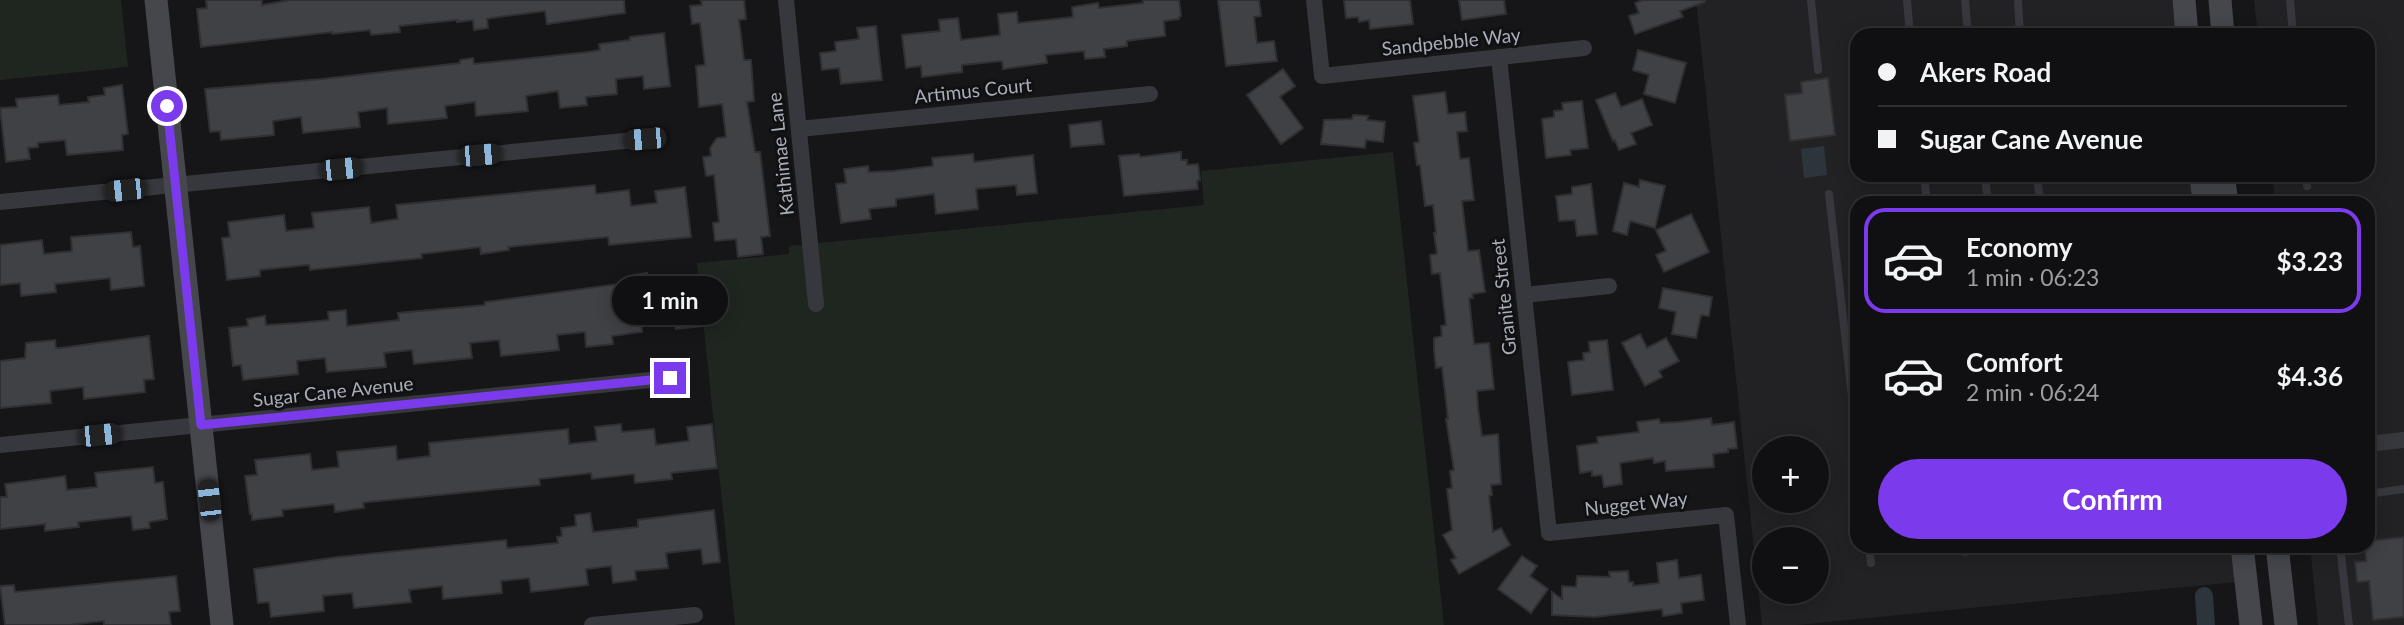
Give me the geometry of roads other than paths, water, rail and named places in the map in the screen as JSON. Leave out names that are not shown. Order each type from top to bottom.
[{"type":"street","points":[[156,0],[222,625]]},
{"type":"street","name":"Kathimae Lane","points":[[786,0],[816,304]]},
{"type":"street","name":"Sandpebble Way","points":[[1314,0],[1322,76],[1584,48]]},
{"type":"street","points":[[2184,0],[2186,28]]},
{"type":"street","points":[[2220,0],[2222,28]]},
{"type":"street","name":"Granite Street","points":[[1499,57],[1549,533]]},
{"type":"street","name":"Artimus Court","points":[[799,129],[1150,94]]},
{"type":"street","points":[[0,202],[645,139]]},
{"type":"street","points":[[1524,295],[1609,286]]},
{"type":"street","name":"Sugar Cane Avenue","points":[[0,445],[670,378]]},
{"type":"street","points":[[2375,443],[2404,440]]},
{"type":"street","name":"Nugget Way","points":[[1549,533],[1727,515],[1738,625]]},
{"type":"street","points":[[2243,553],[2251,625]]},
{"type":"street","points":[[2278,553],[2286,625]]},
{"type":"street","points":[[592,625],[695,615]]},
{"type":"lane","points":[[1811,0],[1818,70]]},
{"type":"lane","points":[[1907,0],[1909,28]]},
{"type":"lane","points":[[1965,0],[1967,28]]},
{"type":"lane","points":[[2018,0],[2020,28]]},
{"type":"lane","points":[[2290,0],[2292,28]]},
{"type":"lane","points":[[2307,182],[2307,186]]},
{"type":"lane","points":[[1925,184],[1926,196]]},
{"type":"lane","points":[[1829,194],[1850,378]]},
{"type":"lane","points":[[2375,493],[2404,489]]},
{"type":"lane","points":[[1870,553],[1871,562]]},
{"type":"lane","points":[[2341,553],[2349,625]]},
{"type":"waterway","points":[[2204,596],[2206,625]]}]
